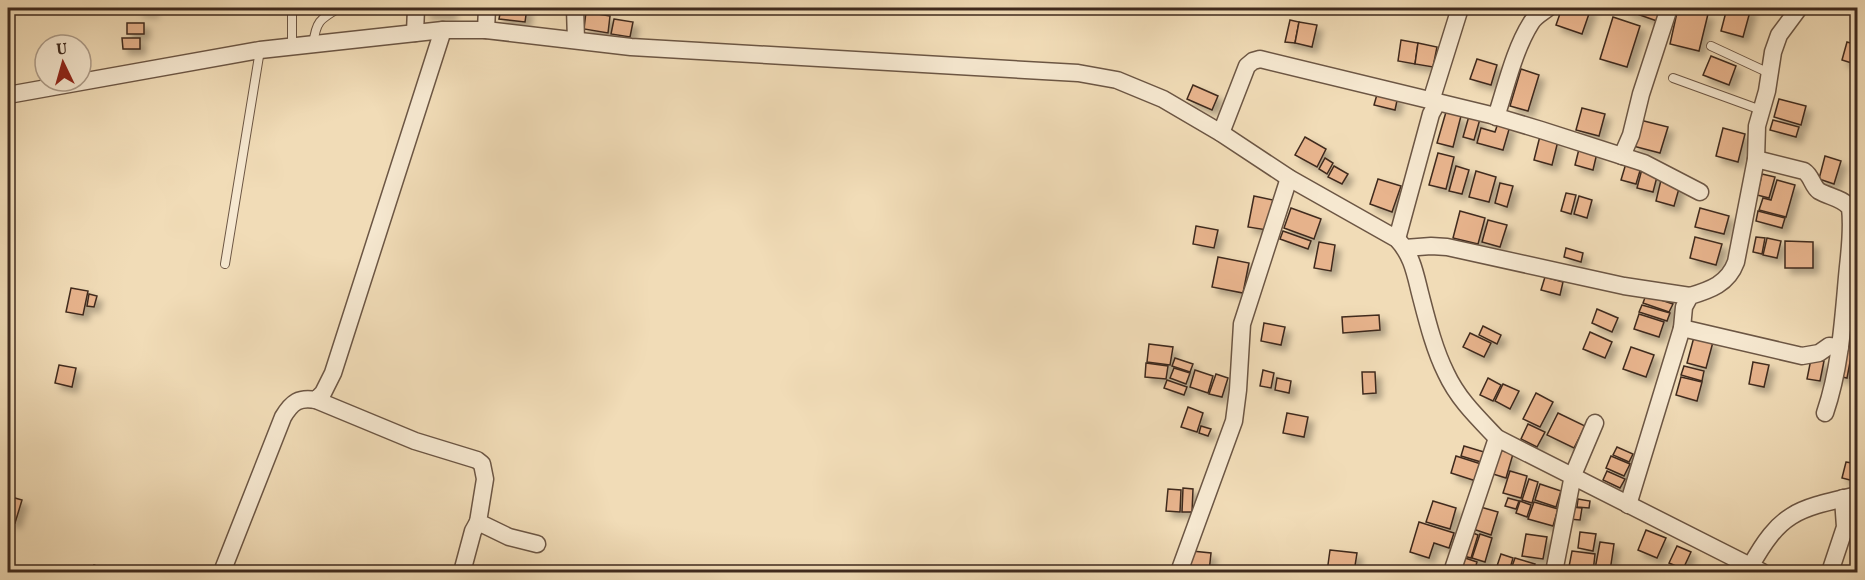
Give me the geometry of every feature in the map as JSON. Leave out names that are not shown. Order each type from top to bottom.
[{"type":"street","points":[[415,33],[416,8]]},
{"type":"street","points":[[486,30],[487,8]]},
{"type":"street","points":[[575,8],[576,40]]},
{"type":"street","points":[[1401,244],[1434,102],[1460,8]]},
{"type":"street","points":[[1496,117],[1527,31],[1538,14],[1548,8]]},
{"type":"street","points":[[1622,156],[1631,135],[1641,94],[1669,8]]},
{"type":"street","points":[[1401,244],[1447,247],[1624,286],[1690,296],[1720,285],[1734,269],[1756,159],[1757,126],[1779,35],[1798,8]]},
{"type":"street","points":[[316,400],[323,393],[333,373],[443,30]]},
{"type":"street","points":[[8,95],[260,50],[443,30],[486,30],[632,47],[1078,73],[1117,80],[1163,99],[1221,133],[1289,178],[1401,244],[1413,262],[1432,334],[1445,372],[1463,404],[1497,438],[1713,546],[1745,568],[1784,520],[1800,510],[1850,497],[1845,527],[1830,573]]},
{"type":"street","points":[[1221,133],[1247,66],[1253,61],[1260,60],[1496,117],[1644,163],[1700,192]]},
{"type":"street","points":[[1756,159],[1804,171],[1812,178],[1817,189],[1845,202],[1850,208],[1851,248],[1840,347],[1832,392],[1825,413]]},
{"type":"street","points":[[1179,573],[1234,421],[1242,324],[1289,178]]},
{"type":"street","points":[[1628,505],[1682,328],[1684,307],[1690,296]]},
{"type":"street","points":[[1682,328],[1802,356],[1820,353],[1828,346],[1840,347]]},
{"type":"street","points":[[222,573],[283,417],[293,402],[305,398],[316,400],[415,441],[477,460],[482,464],[485,471],[478,522],[473,531],[462,573]]},
{"type":"street","points":[[1554,573],[1573,475],[1595,423]]},
{"type":"street","points":[[1452,573],[1497,438]]},
{"type":"street","points":[[478,522],[509,537],[537,544]]},
{"type":"lane","points":[[292,8],[292,47]]},
{"type":"lane","points":[[313,45],[316,25],[325,16],[339,8]]},
{"type":"lane","points":[[1711,46],[1769,73]]},
{"type":"lane","points":[[225,264],[260,50]]},
{"type":"lane","points":[[1673,78],[1761,110]]},
{"type":"building","points":[[138,8],[153,8],[153,12],[138,11]]},
{"type":"building","points":[[426,8],[451,8],[451,14],[425,13]]},
{"type":"building","points":[[501,8],[527,8],[525,22],[499,19]]},
{"type":"building","points":[[1562,8],[1591,8],[1582,34],[1556,25]]},
{"type":"building","points":[[1626,8],[1639,8],[1637,14],[1625,10]]},
{"type":"building","points":[[1639,8],[1662,8],[1657,21],[1637,14]]},
{"type":"building","points":[[1678,8],[1708,14],[1699,51],[1670,44]]},
{"type":"building","points":[[1727,8],[1751,8],[1743,37],[1721,31]]},
{"type":"building","points":[[586,12],[610,16],[608,33],[584,29]]},
{"type":"building","points":[[1613,17],[1640,26],[1627,67],[1600,59]]},
{"type":"building","points":[[614,19],[633,22],[630,37],[611,34]]},
{"type":"building","points":[[1290,20],[1299,22],[1295,43],[1285,42]]},
{"type":"building","points":[[1299,22],[1317,25],[1312,47],[1295,43]]},
{"type":"building","points":[[127,23],[144,23],[144,34],[127,34]]},
{"type":"building","points":[[122,38],[140,38],[140,49],[123,49]]},
{"type":"building","points":[[1401,40],[1418,43],[1415,64],[1398,61]]},
{"type":"building","points":[[1847,42],[1858,45],[1858,65],[1842,60]]},
{"type":"building","points":[[1418,43],[1437,47],[1433,67],[1415,64]]},
{"type":"building","points":[[1711,56],[1736,66],[1729,85],[1703,75]]},
{"type":"building","points":[[1477,59],[1497,65],[1491,85],[1470,79]]},
{"type":"building","points":[[1521,69],[1539,75],[1528,111],[1510,106]]},
{"type":"building","points":[[1193,85],[1218,96],[1212,110],[1187,99]]},
{"type":"building","points":[[1378,91],[1398,96],[1395,110],[1374,105]]},
{"type":"building","points":[[1779,99],[1806,106],[1801,125],[1774,117]]},
{"type":"building","points":[[1582,108],[1605,114],[1599,136],[1576,130]]},
{"type":"building","points":[[1446,112],[1461,116],[1453,147],[1437,143]]},
{"type":"building","points":[[1469,116],[1480,119],[1474,140],[1463,137]]},
{"type":"building","points":[[1640,120],[1668,127],[1660,153],[1633,146]]},
{"type":"building","points":[[1773,120],[1799,127],[1796,137],[1770,130]]},
{"type":"building","points":[[1498,123],[1510,126],[1503,150],[1477,143],[1481,128],[1495,132]]},
{"type":"building","points":[[1723,128],[1745,134],[1738,162],[1716,156]]},
{"type":"building","points":[[1540,136],[1558,141],[1552,165],[1534,160]]},
{"type":"building","points":[[1305,137],[1326,149],[1317,167],[1295,155]]},
{"type":"building","points":[[1579,149],[1597,153],[1593,170],[1575,165]]},
{"type":"building","points":[[1438,153],[1454,157],[1446,189],[1429,185]]},
{"type":"building","points":[[1825,156],[1841,161],[1834,184],[1819,179]]},
{"type":"building","points":[[1325,158],[1333,163],[1327,174],[1319,169]]},
{"type":"building","points":[[1627,160],[1642,164],[1636,184],[1621,180]]},
{"type":"building","points":[[1334,166],[1348,174],[1342,184],[1328,177]]},
{"type":"building","points":[[1456,166],[1469,170],[1462,194],[1449,191]]},
{"type":"building","points":[[1642,169],[1658,173],[1653,192],[1637,188]]},
{"type":"building","points":[[1476,171],[1496,177],[1489,202],[1469,197]]},
{"type":"building","points":[[1762,174],[1775,177],[1769,198],[1757,195]]},
{"type":"building","points":[[1378,179],[1401,186],[1392,212],[1370,204]]},
{"type":"building","points":[[1661,180],[1680,185],[1674,206],[1656,201]]},
{"type":"building","points":[[1777,180],[1795,185],[1786,217],[1759,210],[1763,198],[1771,200]]},
{"type":"building","points":[[1500,183],[1513,186],[1507,207],[1495,203]]},
{"type":"building","points":[[1566,193],[1576,195],[1571,214],[1561,211]]},
{"type":"building","points":[[1254,196],[1273,200],[1267,230],[1248,227]]},
{"type":"building","points":[[1579,196],[1592,200],[1587,218],[1574,214]]},
{"type":"building","points":[[1291,208],[1321,219],[1314,239],[1284,228]]},
{"type":"building","points":[[1700,208],[1729,216],[1724,234],[1695,227]]},
{"type":"building","points":[[1460,211],[1485,218],[1478,244],[1453,238]]},
{"type":"building","points":[[1758,211],[1785,218],[1782,228],[1756,221]]},
{"type":"building","points":[[1488,220],[1507,225],[1500,247],[1482,242]]},
{"type":"building","points":[[1196,226],[1218,230],[1214,248],[1193,244]]},
{"type":"building","points":[[1283,231],[1311,241],[1308,249],[1280,239]]},
{"type":"building","points":[[1695,237],[1722,244],[1716,265],[1690,258]]},
{"type":"building","points":[[1756,237],[1765,238],[1762,254],[1753,252]]},
{"type":"building","points":[[1767,238],[1781,241],[1777,258],[1763,255]]},
{"type":"building","points":[[1785,241],[1813,242],[1813,268],[1785,268]]},
{"type":"building","points":[[1319,242],[1335,245],[1331,271],[1314,268]]},
{"type":"building","points":[[1566,248],[1583,253],[1581,262],[1564,257]]},
{"type":"building","points":[[1218,257],[1249,263],[1243,293],[1212,287]]},
{"type":"building","points":[[1545,277],[1563,282],[1560,295],[1541,290]]},
{"type":"building","points":[[71,288],[88,291],[83,315],[66,312]]},
{"type":"building","points":[[89,294],[97,296],[94,307],[87,306]]},
{"type":"building","points":[[1646,295],[1673,304],[1669,312],[1643,303]]},
{"type":"building","points":[[1642,305],[1670,313],[1667,321],[1639,312]]},
{"type":"building","points":[[1597,309],[1618,318],[1612,332],[1592,323]]},
{"type":"building","points":[[1639,314],[1664,322],[1659,337],[1634,329]]},
{"type":"building","points":[[1379,315],[1380,330],[1343,333],[1342,317]]},
{"type":"building","points":[[1264,323],[1285,327],[1281,345],[1261,341]]},
{"type":"building","points":[[1483,326],[1501,335],[1497,344],[1479,335]]},
{"type":"building","points":[[1590,332],[1612,342],[1605,358],[1583,349]]},
{"type":"building","points":[[1470,333],[1491,343],[1484,357],[1463,347]]},
{"type":"building","points":[[1694,337],[1713,342],[1706,368],[1687,363]]},
{"type":"building","points":[[1844,339],[1854,341],[1847,378],[1837,376]]},
{"type":"building","points":[[1858,341],[1858,379],[1850,378]]},
{"type":"building","points":[[1149,344],[1173,347],[1170,365],[1147,362]]},
{"type":"building","points":[[1631,347],[1654,355],[1646,377],[1623,369]]},
{"type":"building","points":[[1175,358],[1193,364],[1190,372],[1172,366]]},
{"type":"building","points":[[1811,359],[1824,361],[1820,381],[1807,379]]},
{"type":"building","points":[[1753,362],[1769,365],[1764,387],[1749,384]]},
{"type":"building","points":[[1146,363],[1168,366],[1166,379],[1145,377]]},
{"type":"building","points":[[59,365],[76,368],[72,387],[55,383]]},
{"type":"building","points":[[1684,366],[1704,371],[1702,381],[1681,375]]},
{"type":"building","points":[[1174,368],[1190,373],[1186,384],[1170,378]]},
{"type":"building","points":[[1195,370],[1213,376],[1208,393],[1190,387]]},
{"type":"building","points":[[1263,370],[1274,373],[1271,388],[1260,386]]},
{"type":"building","points":[[1362,372],[1375,372],[1376,393],[1363,394]]},
{"type":"building","points":[[1216,374],[1228,378],[1222,397],[1209,394]]},
{"type":"building","points":[[1681,377],[1702,382],[1697,401],[1676,395]]},
{"type":"building","points":[[1277,378],[1291,381],[1289,393],[1275,390]]},
{"type":"building","points":[[1488,378],[1501,385],[1493,401],[1480,395]]},
{"type":"building","points":[[1167,380],[1187,387],[1184,395],[1164,388]]},
{"type":"building","points":[[1503,384],[1519,391],[1510,409],[1495,401]]},
{"type":"building","points":[[1536,393],[1553,402],[1540,427],[1523,419]]},
{"type":"building","points":[[1188,407],[1203,413],[1197,432],[1181,427]]},
{"type":"building","points":[[1287,413],[1308,417],[1304,437],[1283,433]]},
{"type":"building","points":[[1558,413],[1585,426],[1574,448],[1547,435]]},
{"type":"building","points":[[1528,424],[1545,432],[1537,447],[1521,439]]},
{"type":"building","points":[[1201,426],[1211,429],[1208,436],[1199,433]]},
{"type":"building","points":[[1464,446],[1484,452],[1481,462],[1461,456]]},
{"type":"building","points":[[1617,447],[1633,454],[1629,462],[1613,455]]},
{"type":"building","points":[[1500,450],[1513,454],[1506,478],[1493,474]]},
{"type":"building","points":[[1456,456],[1481,464],[1476,481],[1451,473]]},
{"type":"building","points":[[1611,456],[1630,464],[1624,476],[1606,468]]},
{"type":"building","points":[[1846,462],[1858,464],[1858,482],[1842,478]]},
{"type":"building","points":[[1510,471],[1527,476],[1521,498],[1503,493]]},
{"type":"building","points":[[1607,471],[1625,479],[1620,488],[1603,480]]},
{"type":"building","points":[[1529,479],[1538,482],[1532,503],[1522,500]]},
{"type":"building","points":[[1540,484],[1561,491],[1556,507],[1535,500]]},
{"type":"building","points":[[1183,488],[1193,489],[1192,512],[1182,512]]},
{"type":"building","points":[[1168,489],[1181,490],[1180,512],[1166,511]]},
{"type":"building","points":[[8,496],[22,500],[15,523],[8,520]]},
{"type":"building","points":[[1508,498],[1519,501],[1516,509],[1505,506]]},
{"type":"building","points":[[1578,499],[1590,501],[1589,508],[1577,507]]},
{"type":"building","points":[[1433,501],[1456,508],[1450,529],[1426,522]]},
{"type":"building","points":[[1520,501],[1531,505],[1527,517],[1516,513]]},
{"type":"building","points":[[1534,502],[1558,509],[1553,526],[1528,519]]},
{"type":"building","points":[[1477,506],[1498,512],[1491,535],[1470,528]]},
{"type":"building","points":[[1571,507],[1582,508],[1580,520],[1569,519]]},
{"type":"building","points":[[1419,522],[1454,533],[1449,548],[1434,543],[1429,558],[1410,552]]},
{"type":"building","points":[[1646,530],[1666,538],[1657,558],[1638,550]]},
{"type":"building","points":[[1468,531],[1478,535],[1471,558],[1460,555]]},
{"type":"building","points":[[1580,532],[1596,534],[1593,551],[1578,548]]},
{"type":"building","points":[[1480,534],[1492,538],[1485,562],[1472,558]]},
{"type":"building","points":[[1526,534],[1547,537],[1543,559],[1522,556]]},
{"type":"building","points":[[1600,542],[1614,544],[1610,571],[1595,569]]},
{"type":"building","points":[[1677,546],[1691,552],[1683,569],[1669,563]]},
{"type":"building","points":[[1330,550],[1357,553],[1354,572],[1327,572]]},
{"type":"building","points":[[1192,551],[1211,553],[1209,572],[1190,572]]},
{"type":"building","points":[[1572,551],[1595,554],[1593,572],[1568,572]]},
{"type":"building","points":[[1501,554],[1513,558],[1509,572],[1495,572]]},
{"type":"building","points":[[1459,556],[1477,562],[1474,572],[1456,568]]},
{"type":"building","points":[[1515,558],[1535,564],[1532,572],[1510,572]]},
{"type":"building","points":[[94,565],[109,571],[109,572],[92,572]]},
{"type":"building","points":[[1213,567],[1232,569],[1231,572],[1212,572]]}]
